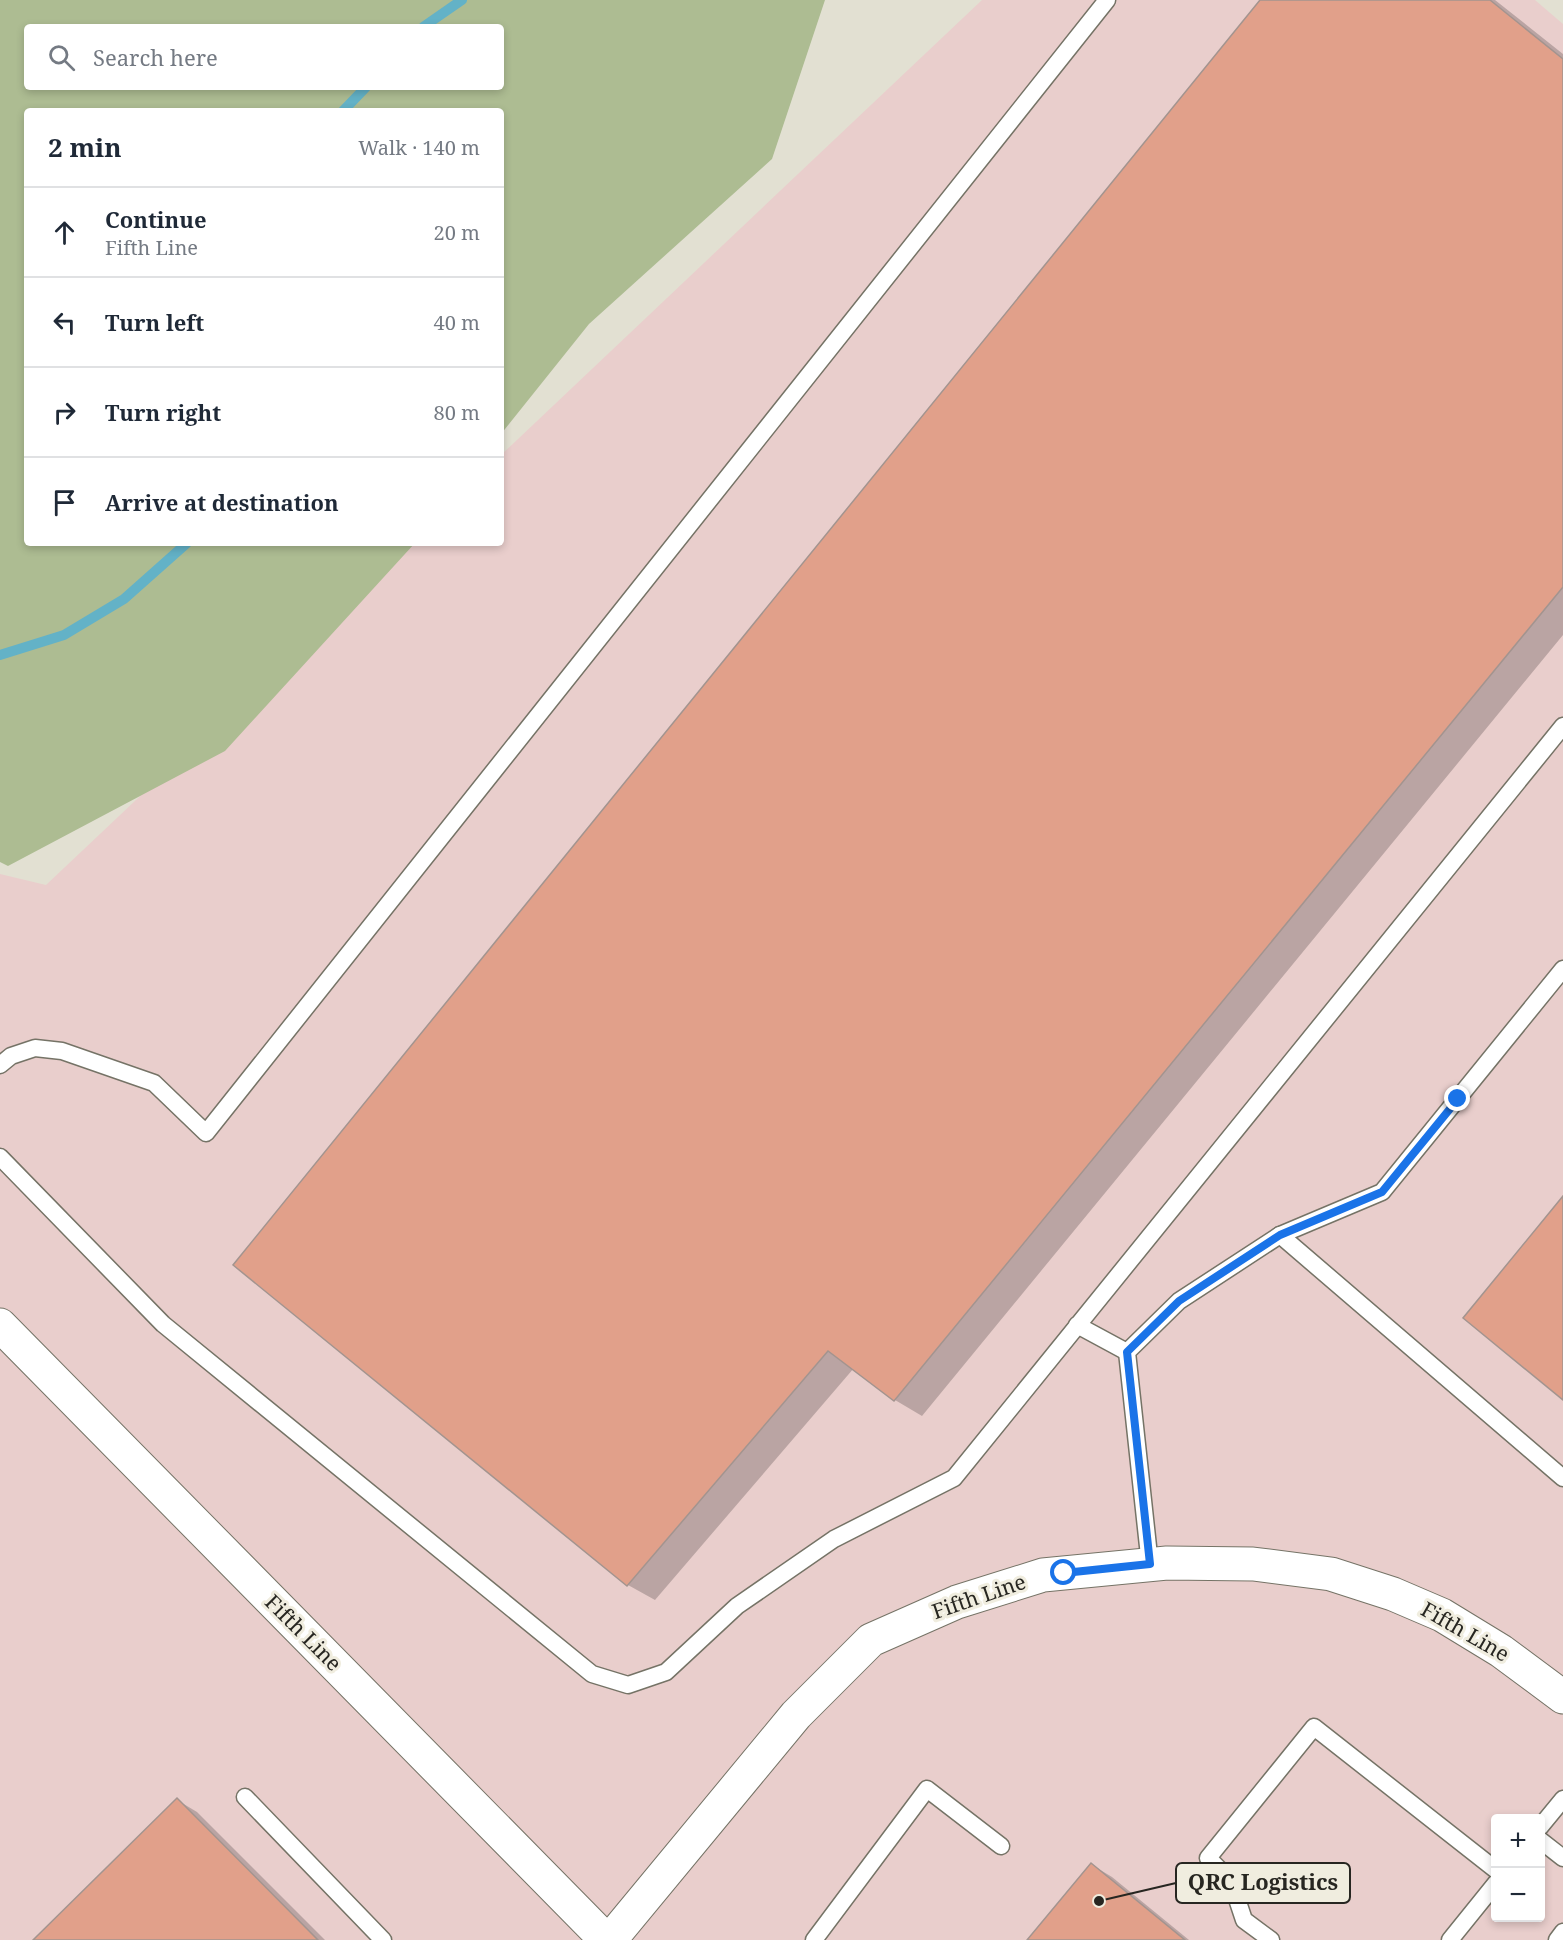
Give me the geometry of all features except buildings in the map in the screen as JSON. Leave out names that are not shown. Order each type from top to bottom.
[{"type":"street","name":"Fifth Line","points":[[0,1325],[608,1940],[796,1715],[871,1640],[957,1602],[1043,1575],[1167,1563],[1253,1564],[1331,1574],[1393,1594],[1442,1615],[1501,1651],[1563,1697]]},
{"type":"lane","points":[[0,1065],[11,1056],[35,1048],[62,1051],[154,1083],[206,1133],[1107,0]]},
{"type":"lane","points":[[0,1158],[163,1324],[592,1674],[628,1685],[666,1672],[737,1606],[834,1539],[954,1478],[1563,726]]},
{"type":"lane","points":[[1127,1352],[1179,1301],[1280,1235],[1382,1192],[1563,969]]},
{"type":"lane","points":[[1280,1235],[1563,1478]]},
{"type":"lane","points":[[1077,1325],[1127,1352]]},
{"type":"lane","points":[[1127,1352],[1150,1564]]},
{"type":"lane","points":[[1271,1940],[1244,1920],[1231,1881],[1208,1858],[1314,1727],[1493,1868]]},
{"type":"lane","points":[[814,1940],[927,1789],[1001,1846]]},
{"type":"lane","points":[[245,1797],[383,1940]]},
{"type":"lane","points":[[1545,1821],[1563,1799]]},
{"type":"lane","points":[[1545,1844],[1563,1858]]},
{"type":"lane","points":[[1450,1940],[1491,1889]]},
{"type":"lane","points":[[1557,1940],[1563,1932]]},
{"type":"shaded area","points":[[982,0],[1535,0],[1563,24],[1563,1940],[0,1940],[0,874],[46,885],[405,546],[504,546],[504,452]]},
{"type":"green space","points":[[0,0],[825,0],[772,159],[589,324],[504,430],[504,108],[24,108],[24,546],[412,546],[225,751],[8,866],[0,862]]},
{"type":"waterway","points":[[427,24],[462,0]]},
{"type":"waterway","points":[[346,108],[363,90]]},
{"type":"waterway","points":[[0,655],[64,635],[124,599],[184,546]]},
{"type":"place","name":"QRC Logistics","points":[[1099,1901]]},
{"type":"route","points":[[1064,1573],[1150,1564],[1127,1352],[1179,1301],[1280,1235],[1382,1192],[1458,1099]]}]
